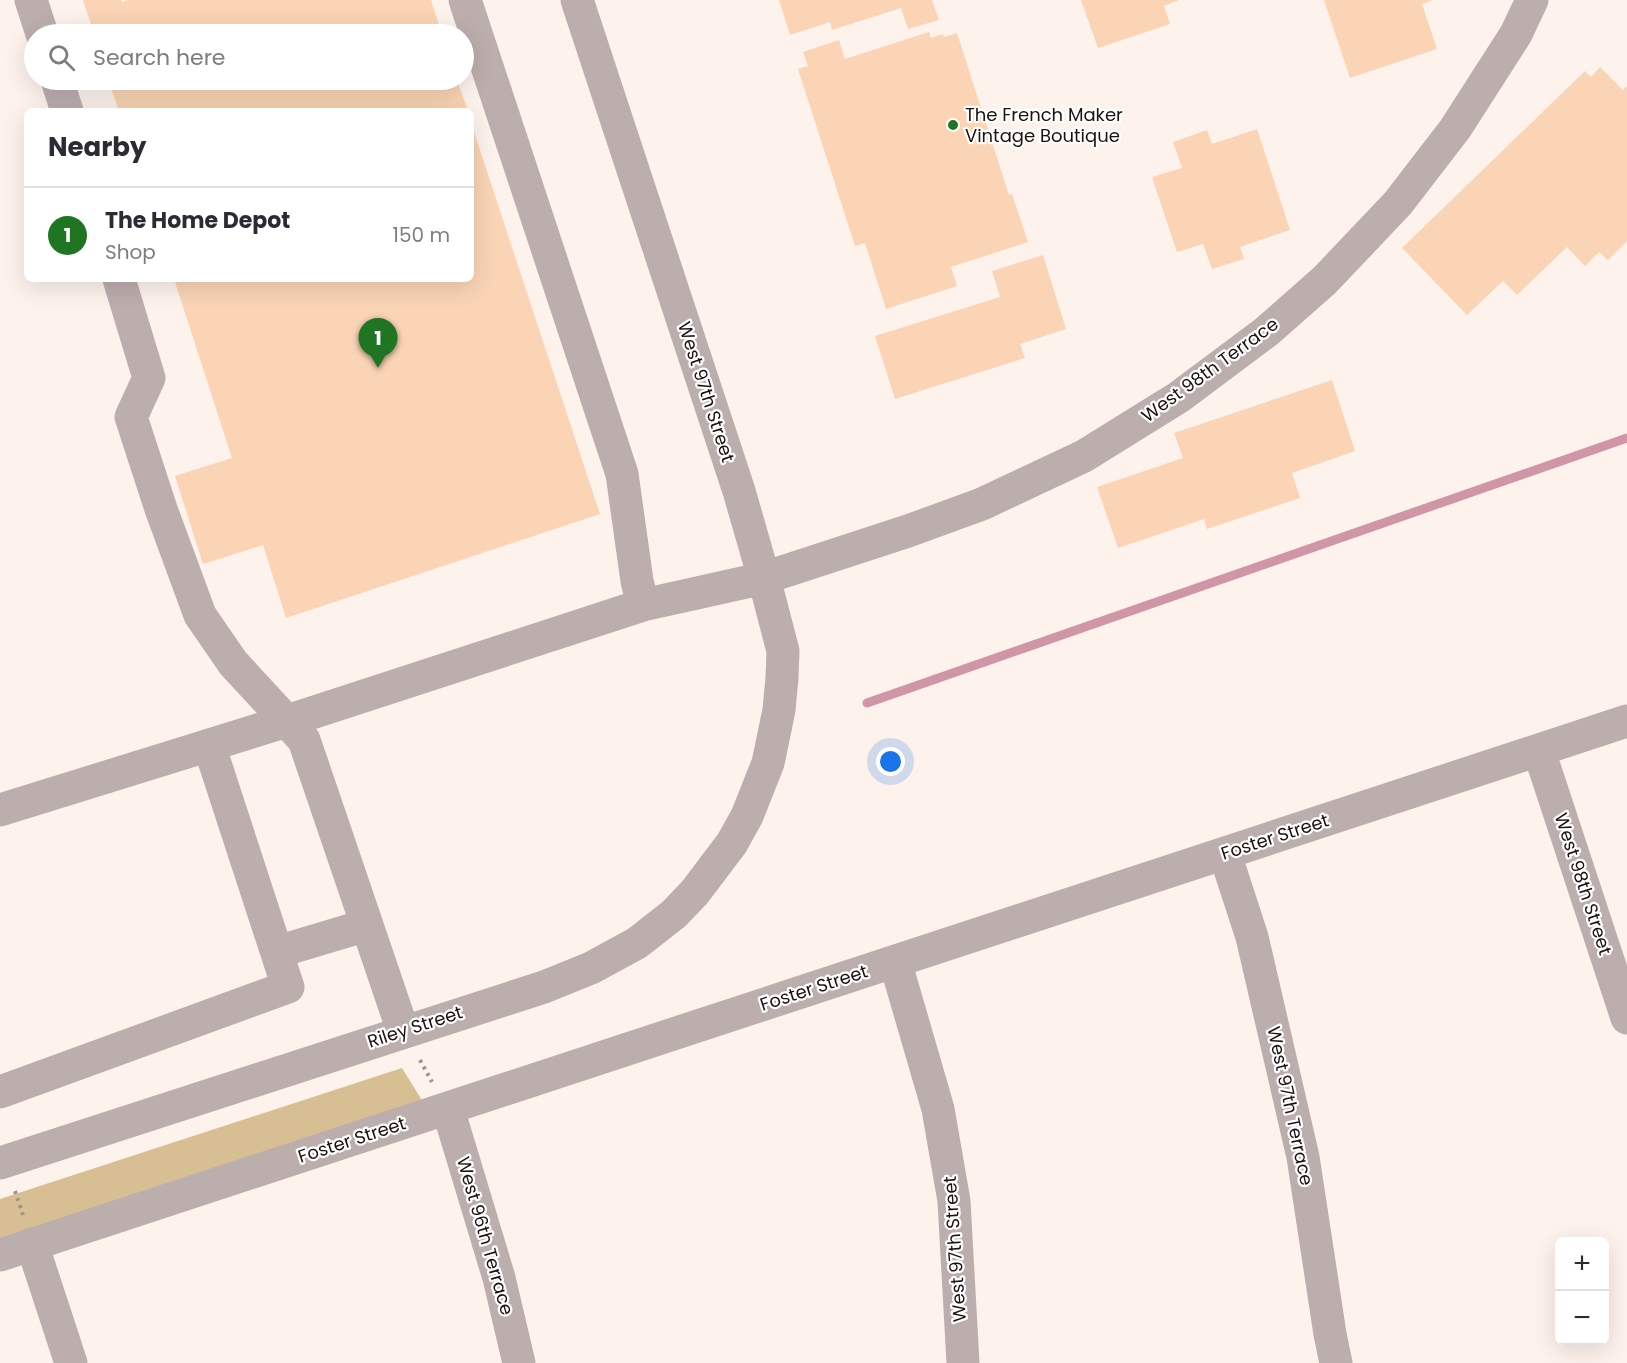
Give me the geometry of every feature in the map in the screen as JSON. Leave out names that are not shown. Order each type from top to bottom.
[{"type":"street","points":[[31,0],[39,24]]},
{"type":"street","points":[[465,0],[473,24]]},
{"type":"street","name":"West 97th Street","points":[[577,0],[739,491],[783,651],[779,710],[768,763],[758,789]]},
{"type":"street","name":"West 98th Terrace","points":[[0,810],[286,721],[643,605],[764,579],[982,504],[1084,456],[1176,399],[1266,332],[1325,280],[1398,203],[1455,129],[1516,34],[1532,0]]},
{"type":"street","points":[[474,27],[622,474],[637,581],[643,605]]},
{"type":"street","points":[[60,90],[66,108]]},
{"type":"street","points":[[119,282],[149,378],[131,417],[189,586],[200,615],[233,663],[304,740],[403,1031]]},
{"type":"street","name":"Foster Street","points":[[0,1255],[1627,721]]},
{"type":"street","points":[[0,1092],[288,987],[209,745]]},
{"type":"street","name":"West 98th Street","points":[[1539,751],[1627,1018]]},
{"type":"street","name":"Riley Street","points":[[2,1162],[544,987],[591,968],[637,943],[674,914],[695,892],[732,843],[747,816],[758,789]]},
{"type":"street","name":"West 97th Terrace","points":[[1225,854],[1252,937],[1303,1157],[1336,1363]]},
{"type":"street","points":[[277,952],[367,925]]},
{"type":"street","name":"West 97th Street","points":[[896,961],[938,1108],[954,1201],[963,1363]]},
{"type":"street","name":"West 96th Terrace","points":[[448,1109],[499,1278],[519,1363]]},
{"type":"street","points":[[32,1244],[71,1363]]},
{"type":"path","points":[[403,1031],[448,1109]]},
{"type":"path","points":[[2,1162],[32,1244]]},
{"type":"shaded area","points":[[402,1068],[423,1102],[0,1243],[0,1199]]},
{"type":"building","points":[[83,0],[121,0],[122,2],[128,0],[431,0],[439,24],[91,24]]},
{"type":"building","points":[[779,0],[932,0],[939,20],[908,29],[901,8],[832,30],[830,22],[790,35]]},
{"type":"building","points":[[1081,0],[1179,0],[1164,6],[1170,24],[1098,48]]},
{"type":"building","points":[[1324,0],[1433,0],[1422,4],[1437,49],[1350,78]]},
{"type":"building","points":[[929,32],[931,38],[957,33],[1009,195],[1012,194],[1028,242],[951,267],[957,286],[886,309],[865,243],[855,246],[798,69],[808,66],[803,52],[839,40],[845,59]]},
{"type":"building","points":[[1600,67],[1623,90],[1627,86],[1627,241],[1608,260],[1599,252],[1585,266],[1567,247],[1517,295],[1503,281],[1467,315],[1402,248],[1585,71],[1591,77]]},
{"type":"building","points":[[112,90],[461,90],[467,108],[118,108]]},
{"type":"building","points":[[1257,129],[1290,230],[1240,247],[1244,259],[1212,269],[1203,244],[1177,252],[1152,177],[1182,168],[1173,142],[1207,130],[1212,144]]},
{"type":"building","points":[[474,132],[600,514],[286,618],[263,545],[203,564],[175,476],[232,458],[175,282],[474,282]]},
{"type":"building","points":[[1043,255],[1066,329],[1020,344],[1025,358],[895,399],[875,336],[1000,297],[992,271]]},
{"type":"building","points":[[1332,380],[1355,451],[1292,473],[1300,498],[1207,529],[1204,519],[1118,548],[1097,487],[1183,458],[1174,433]]},
{"type":"waterway","points":[[867,703],[1627,438]]},
{"type":"place","name":"The French Maker Vintage Boutique","points":[[953,125]]},
{"type":"place","name":"The Home Depot","points":[[378,368]]}]
